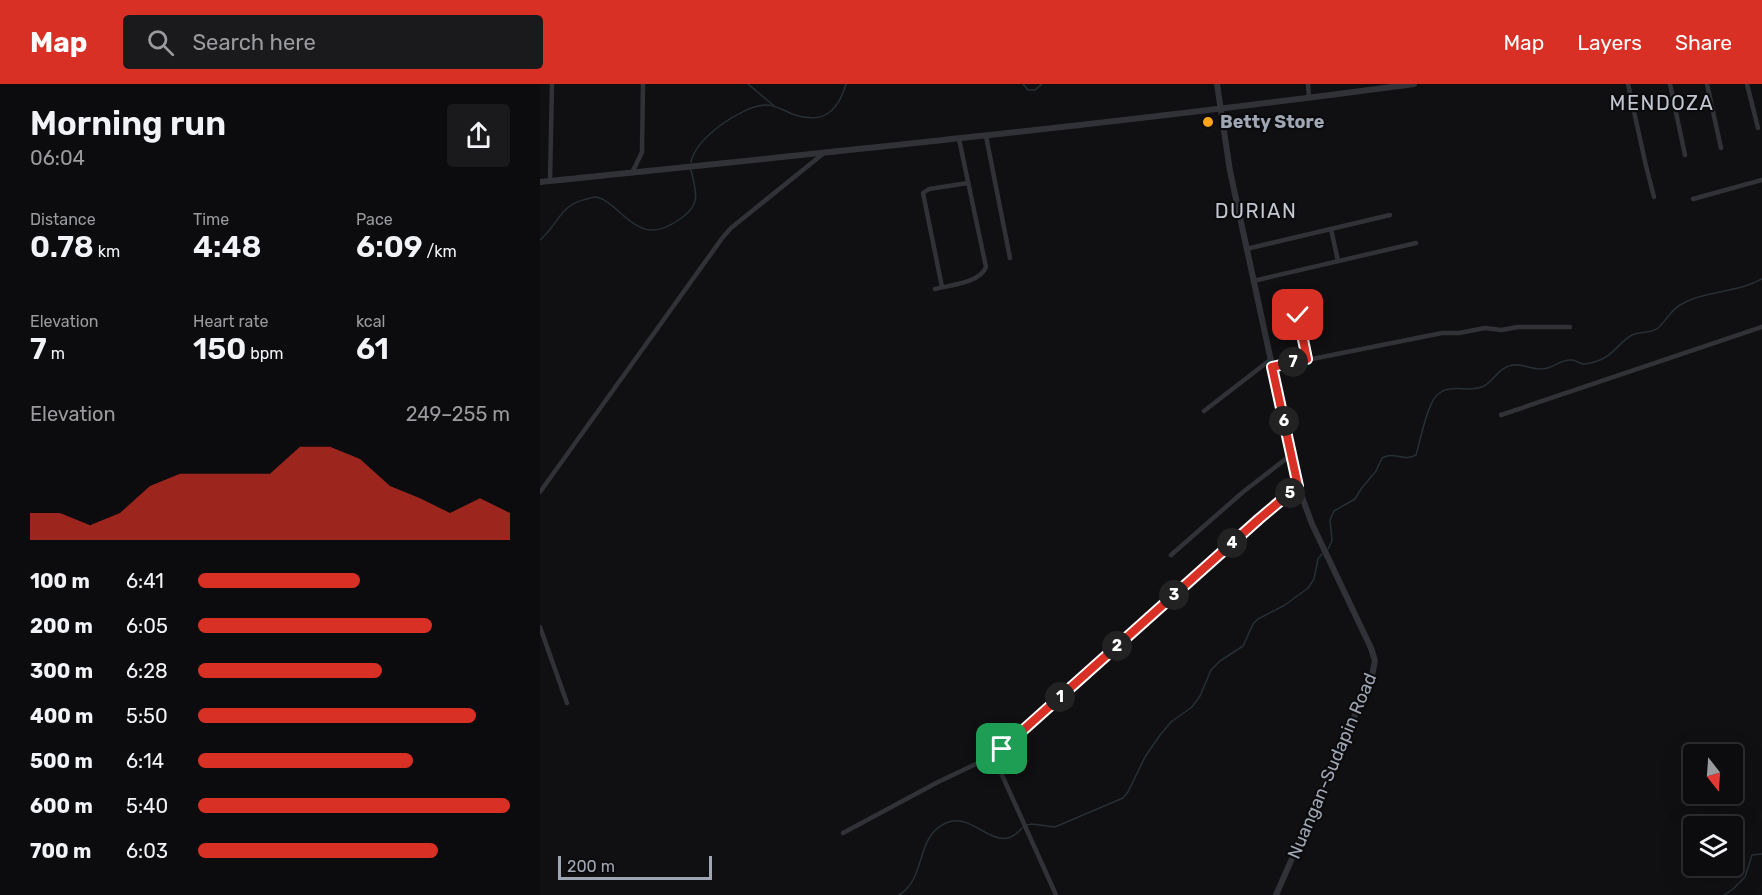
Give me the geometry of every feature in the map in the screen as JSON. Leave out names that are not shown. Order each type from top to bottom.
[{"type":"street","points":[[550,181],[552,84]]},
{"type":"street","points":[[632,173],[642,152],[643,84]]},
{"type":"street","name":"Nuangan-Sudapin Road","points":[[1217,84],[1246,249],[1298,486],[1312,524],[1375,661],[1375,668],[1276,895]]},
{"type":"street","points":[[1308,84],[1309,98]]},
{"type":"street","points":[[540,182],[1220,110],[1414,84]]},
{"type":"street","points":[[1628,84],[1654,197]]},
{"type":"street","points":[[1670,84],[1685,155]]},
{"type":"street","points":[[1707,84],[1721,148]]},
{"type":"street","points":[[1747,84],[1758,128]]},
{"type":"street","points":[[986,136],[1010,258]]},
{"type":"street","points":[[934,289],[975,279],[986,267],[959,139]]},
{"type":"street","points":[[540,492],[723,237],[731,228],[824,153]]},
{"type":"street","points":[[1693,199],[1762,180]]},
{"type":"street","points":[[942,287],[922,192],[968,183]]},
{"type":"street","points":[[1246,249],[1390,215]]},
{"type":"street","points":[[1331,229],[1338,261]]},
{"type":"street","points":[[1253,281],[1416,243]]},
{"type":"street","points":[[1298,315],[1307,359]]},
{"type":"street","points":[[1204,411],[1271,363],[1307,359],[1442,333],[1459,333],[1485,328],[1501,330],[1518,327],[1570,327]]},
{"type":"street","points":[[1501,415],[1762,327]]},
{"type":"street","points":[[1171,555],[1243,492],[1291,455]]},
{"type":"street","points":[[843,833],[938,782],[997,754],[1298,486]]},
{"type":"street","points":[[540,627],[567,703]]},
{"type":"street","points":[[997,754],[998,766],[1056,895]]},
{"type":"waterway","points":[[748,84],[773,105]]},
{"type":"waterway","points":[[691,162],[701,143],[710,134],[720,125],[744,111],[769,105],[795,115],[814,118],[822,116],[839,102],[846,84]]},
{"type":"waterway","points":[[1023,84],[1028,90],[1035,90],[1042,84]]},
{"type":"waterway","points":[[540,240],[571,205],[594,197],[605,200],[639,227],[654,230],[670,225],[687,214],[696,198],[691,170]]},
{"type":"waterway","points":[[1328,549],[1332,541],[1330,520],[1334,511],[1355,499],[1376,471],[1382,458],[1416,455],[1430,407],[1442,391],[1484,386],[1505,367],[1513,365],[1544,369],[1566,360],[1583,364],[1598,361],[1609,355],[1632,335],[1658,328],[1677,307],[1690,300],[1742,287],[1762,279]]},
{"type":"waterway","points":[[1027,825],[1055,827],[1123,798],[1160,735],[1171,722],[1192,707],[1200,696],[1211,670],[1243,646],[1253,624],[1258,619],[1285,605],[1308,588],[1314,579],[1318,559],[1322,554]]},
{"type":"waterway","points":[[899,895],[908,888],[914,878],[930,837],[936,829],[946,823],[957,821],[966,823],[994,837],[1003,838],[1012,836],[1022,828]]},
{"type":"waterway","points":[[1724,895],[1745,877],[1752,855],[1762,854]]},
{"type":"place","name":"Betty Store","points":[[1208,122]]},
{"type":"district","name":"MENDOZA","points":[[1662,103]]},
{"type":"district","name":"DURIAN","points":[[1256,211]]},
{"type":"route","points":[[1002,749],[1298,486],[1272,367],[1307,359],[1298,315]]}]
